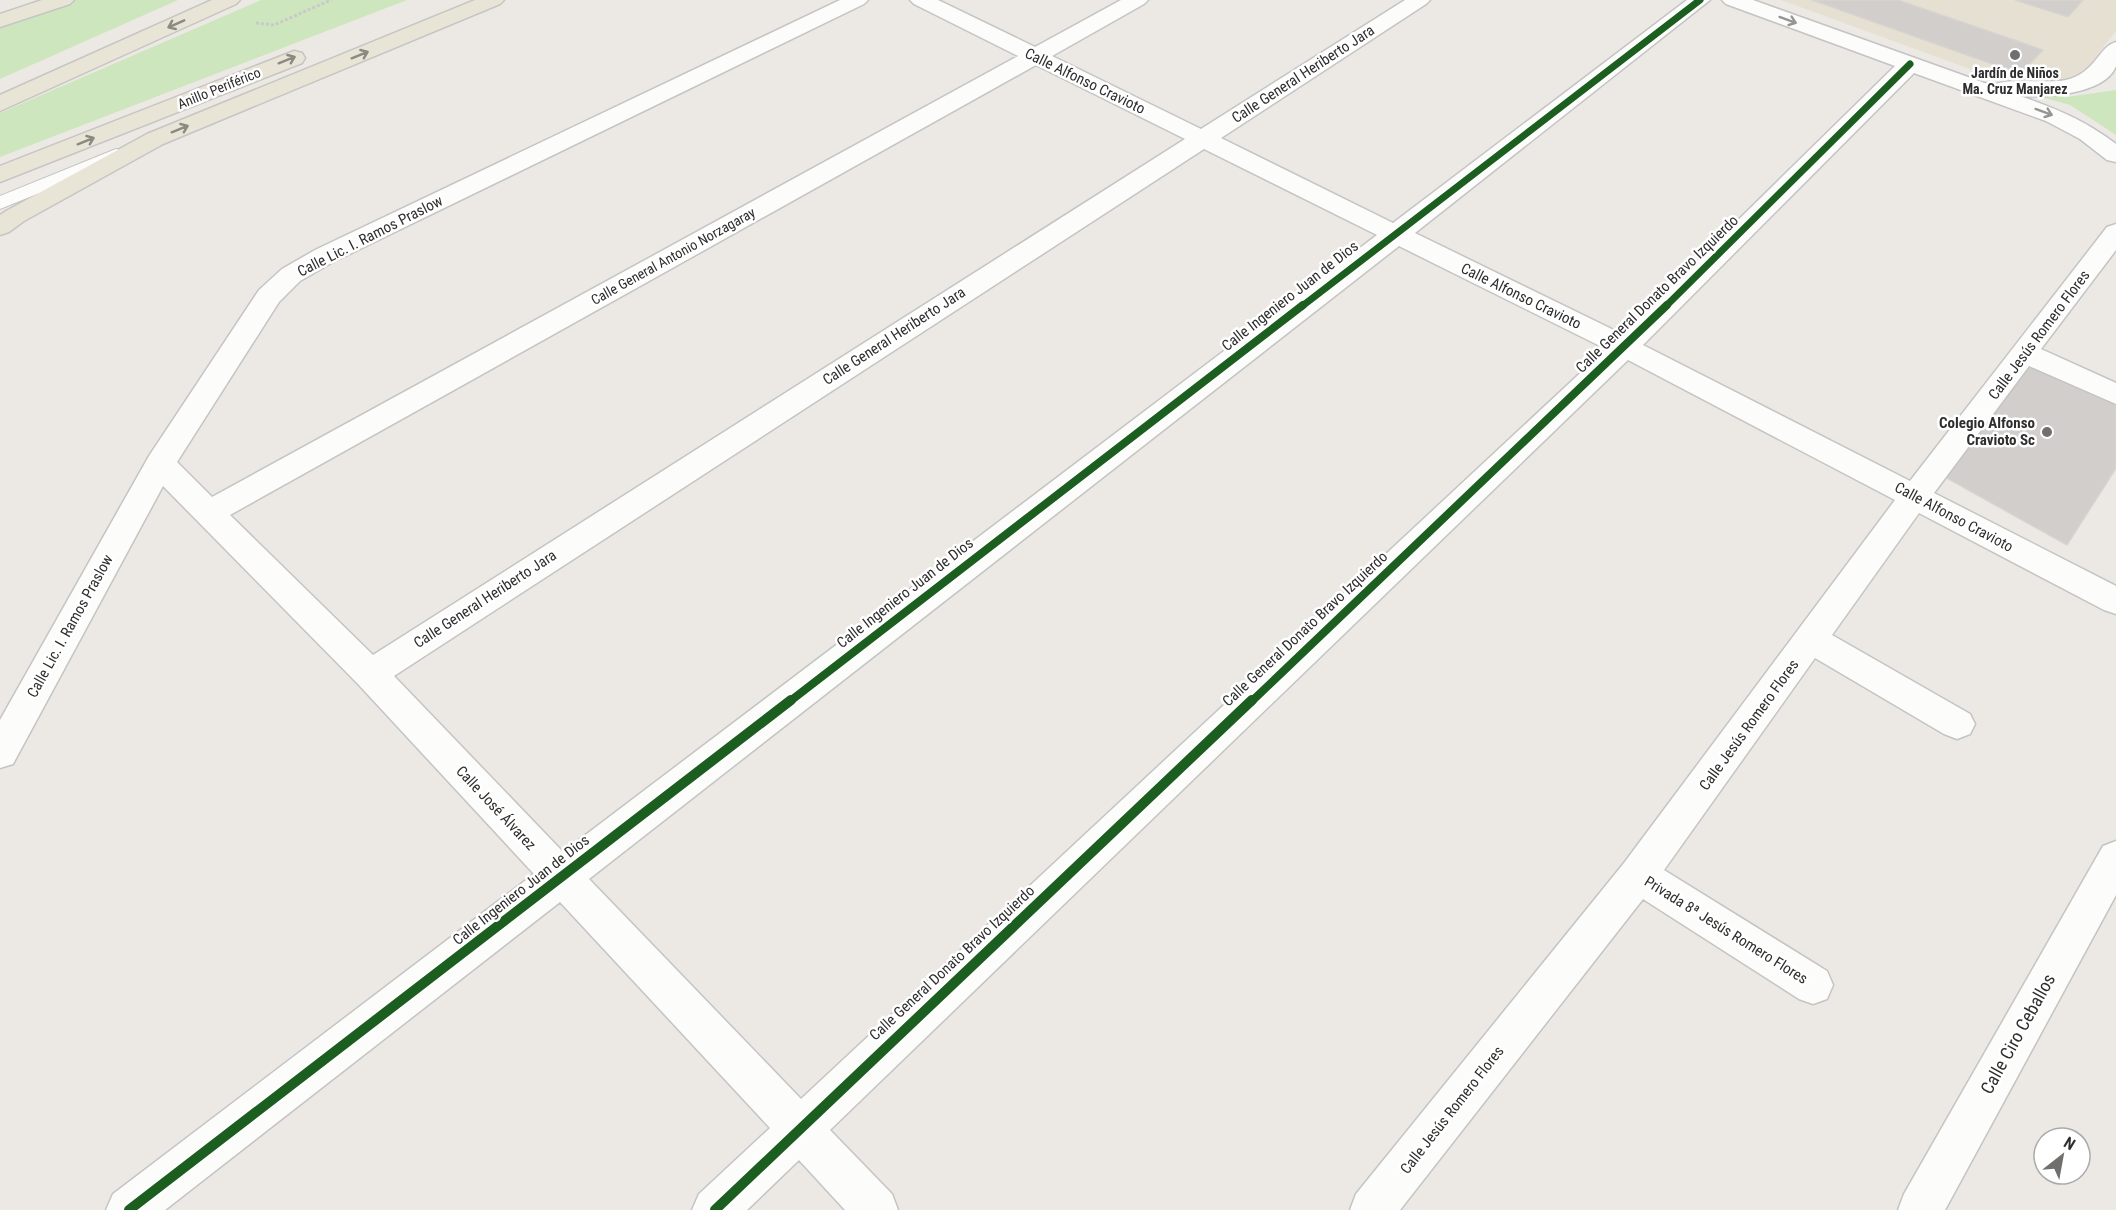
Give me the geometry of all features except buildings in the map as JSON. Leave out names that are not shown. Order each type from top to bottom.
[{"type":"main road","points":[[0,21],[63,0]]},
{"type":"main road","points":[[0,104],[229,0]]},
{"type":"main road","points":[[405,13],[438,0]]},
{"type":"main road","points":[[0,227],[15,216],[155,139],[493,0]]},
{"type":"main road","name":"Anillo Periférico","points":[[0,175],[317,48]]},
{"type":"street","name":"Calle Lic. I. Ramos Praslow","points":[[0,753],[160,464],[269,296],[291,275],[335,251],[857,0]]},
{"type":"street","name":"Calle Alfonso Cravioto","points":[[921,0],[1625,347],[2116,601]]},
{"type":"street","name":"Calle General Antonio Norzagaray","points":[[209,512],[1137,0]]},
{"type":"street","name":"Calle General Heriberto Jara","points":[[370,674],[1419,0]]},
{"type":"street","name":"Calle Ingeniero Juan de Dios","points":[[129,1210],[1700,0]]},
{"type":"street","points":[[1733,0],[2054,116],[2088,134],[2116,155]]},
{"type":"street","points":[[1972,85],[2029,89],[2060,88],[2082,82],[2097,74],[2116,49]]},
{"type":"street","name":"Calle General Donato Bravo Izquierdo","points":[[715,1210],[1625,347],[1910,64]]},
{"type":"street","name":"Calle Jesús Romero Flores","points":[[1372,1210],[1638,875],[1812,640],[1915,496],[2116,232]]},
{"type":"street","points":[[2025,353],[2116,394]]},
{"type":"street","name":"Calle José Álvarez","points":[[160,464],[370,674],[876,1210]]},
{"type":"street","points":[[1812,640],[1957,724]]},
{"type":"street","name":"Calle Ciro Ceballos","points":[[1920,1210],[2116,858]]},
{"type":"street","name":"Privada 8ª Jesús Romero Flores","points":[[1638,875],[1813,985]]},
{"type":"lane","points":[[0,203],[155,139]]},
{"type":"shaded area","name":"Jardín de Niños Ma. Cruz Manjarez","points":[[1781,0],[2116,0],[2116,31],[2082,74],[2052,82],[1989,76]]},
{"type":"green space","points":[[75,0],[178,0],[0,79],[0,25]]},
{"type":"green space","points":[[261,0],[407,0],[0,157],[0,113]]},
{"type":"green space","points":[[2116,90],[2116,135],[2070,105],[2027,93],[2067,97]]},
{"type":"cycle path","points":[[129,1210],[1700,0]]},
{"type":"cycle path","points":[[715,1210],[1625,347],[1910,64]]},
{"type":"place","name":"Jardín de Niños Ma. Cruz Manjarez","points":[[2015,55]]},
{"type":"place","name":"Colegio Alfonso Cravioto Sc","points":[[2047,432]]}]
